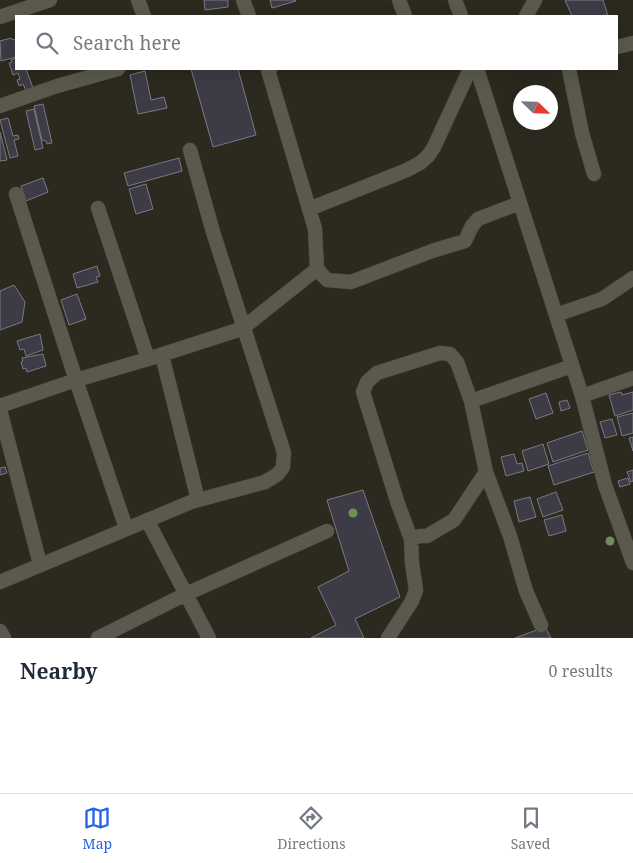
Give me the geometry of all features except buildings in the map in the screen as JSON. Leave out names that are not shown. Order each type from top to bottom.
[{"type":"street","points":[[0,17],[50,0]]},
{"type":"street","points":[[138,0],[144,15]]},
{"type":"street","points":[[243,0],[249,15]]},
{"type":"street","points":[[399,0],[405,15]]},
{"type":"street","points":[[455,0],[457,15]]},
{"type":"street","points":[[527,15],[535,0]]},
{"type":"street","points":[[618,47],[633,43]]},
{"type":"street","points":[[0,106],[57,86],[114,70]]},
{"type":"street","points":[[268,70],[315,229],[316,268],[327,280],[351,282],[432,251],[465,241],[472,226],[478,219],[520,203]]},
{"type":"street","points":[[309,209],[420,163],[434,147],[470,70]]},
{"type":"street","points":[[477,70],[582,396],[605,485],[633,563]]},
{"type":"street","points":[[569,70],[582,133],[594,174]]},
{"type":"street","points":[[0,582],[126,528],[198,500],[265,482],[278,474],[283,467],[284,453],[282,445],[213,232],[190,150]]},
{"type":"street","points":[[16,194],[126,528]]},
{"type":"street","points":[[98,208],[148,359]]},
{"type":"street","points":[[0,406],[244,327],[316,268]]},
{"type":"street","points":[[556,315],[602,298],[633,278]]},
{"type":"street","points":[[388,638],[412,601],[416,590],[411,539],[363,392],[367,382],[377,373],[440,353],[450,354],[457,362],[471,401],[486,472],[510,536],[526,591],[541,625]]},
{"type":"street","points":[[162,355],[198,500]]},
{"type":"street","points":[[471,401],[572,366]]},
{"type":"street","points":[[582,396],[633,378]]},
{"type":"street","points":[[0,410],[40,564]]},
{"type":"street","points":[[411,539],[428,536],[454,520],[486,472]]},
{"type":"street","points":[[147,520],[209,638]]},
{"type":"street","points":[[98,638],[186,594],[327,531]]},
{"type":"street","points":[[0,631],[4,638]]}]
